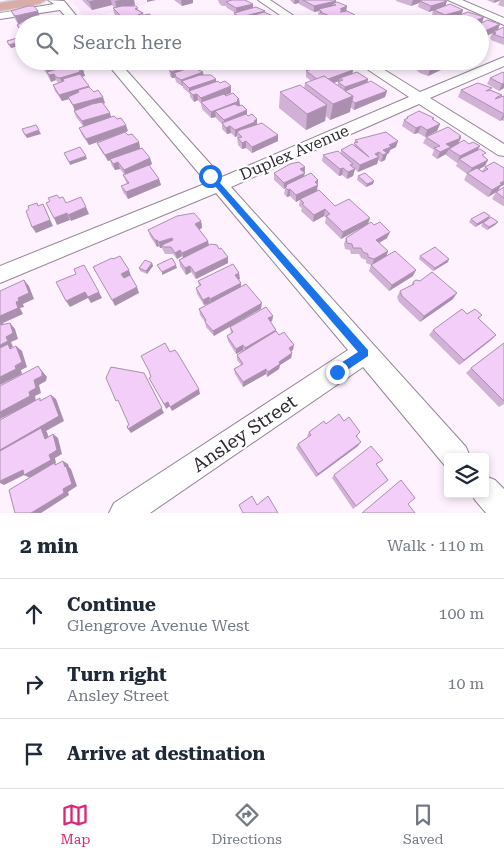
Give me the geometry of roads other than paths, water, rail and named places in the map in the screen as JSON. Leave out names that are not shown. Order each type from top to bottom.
[{"type":"main road","points":[[0,7],[39,0]]},
{"type":"street","points":[[263,0],[287,15]]},
{"type":"street","points":[[453,0],[488,15]]},
{"type":"street","points":[[0,16],[57,3],[69,15]]},
{"type":"street","points":[[489,16],[504,22]]},
{"type":"street","name":"Duplex Avenue","points":[[489,68],[504,61]]},
{"type":"street","points":[[118,70],[452,453]]},
{"type":"street","points":[[375,70],[504,151]]},
{"type":"street","name":"Duplex Avenue","points":[[0,275],[218,185],[484,70]]},
{"type":"street","name":"Ansley Street","points":[[124,513],[364,353]]},
{"type":"street","points":[[489,495],[504,512]]}]
